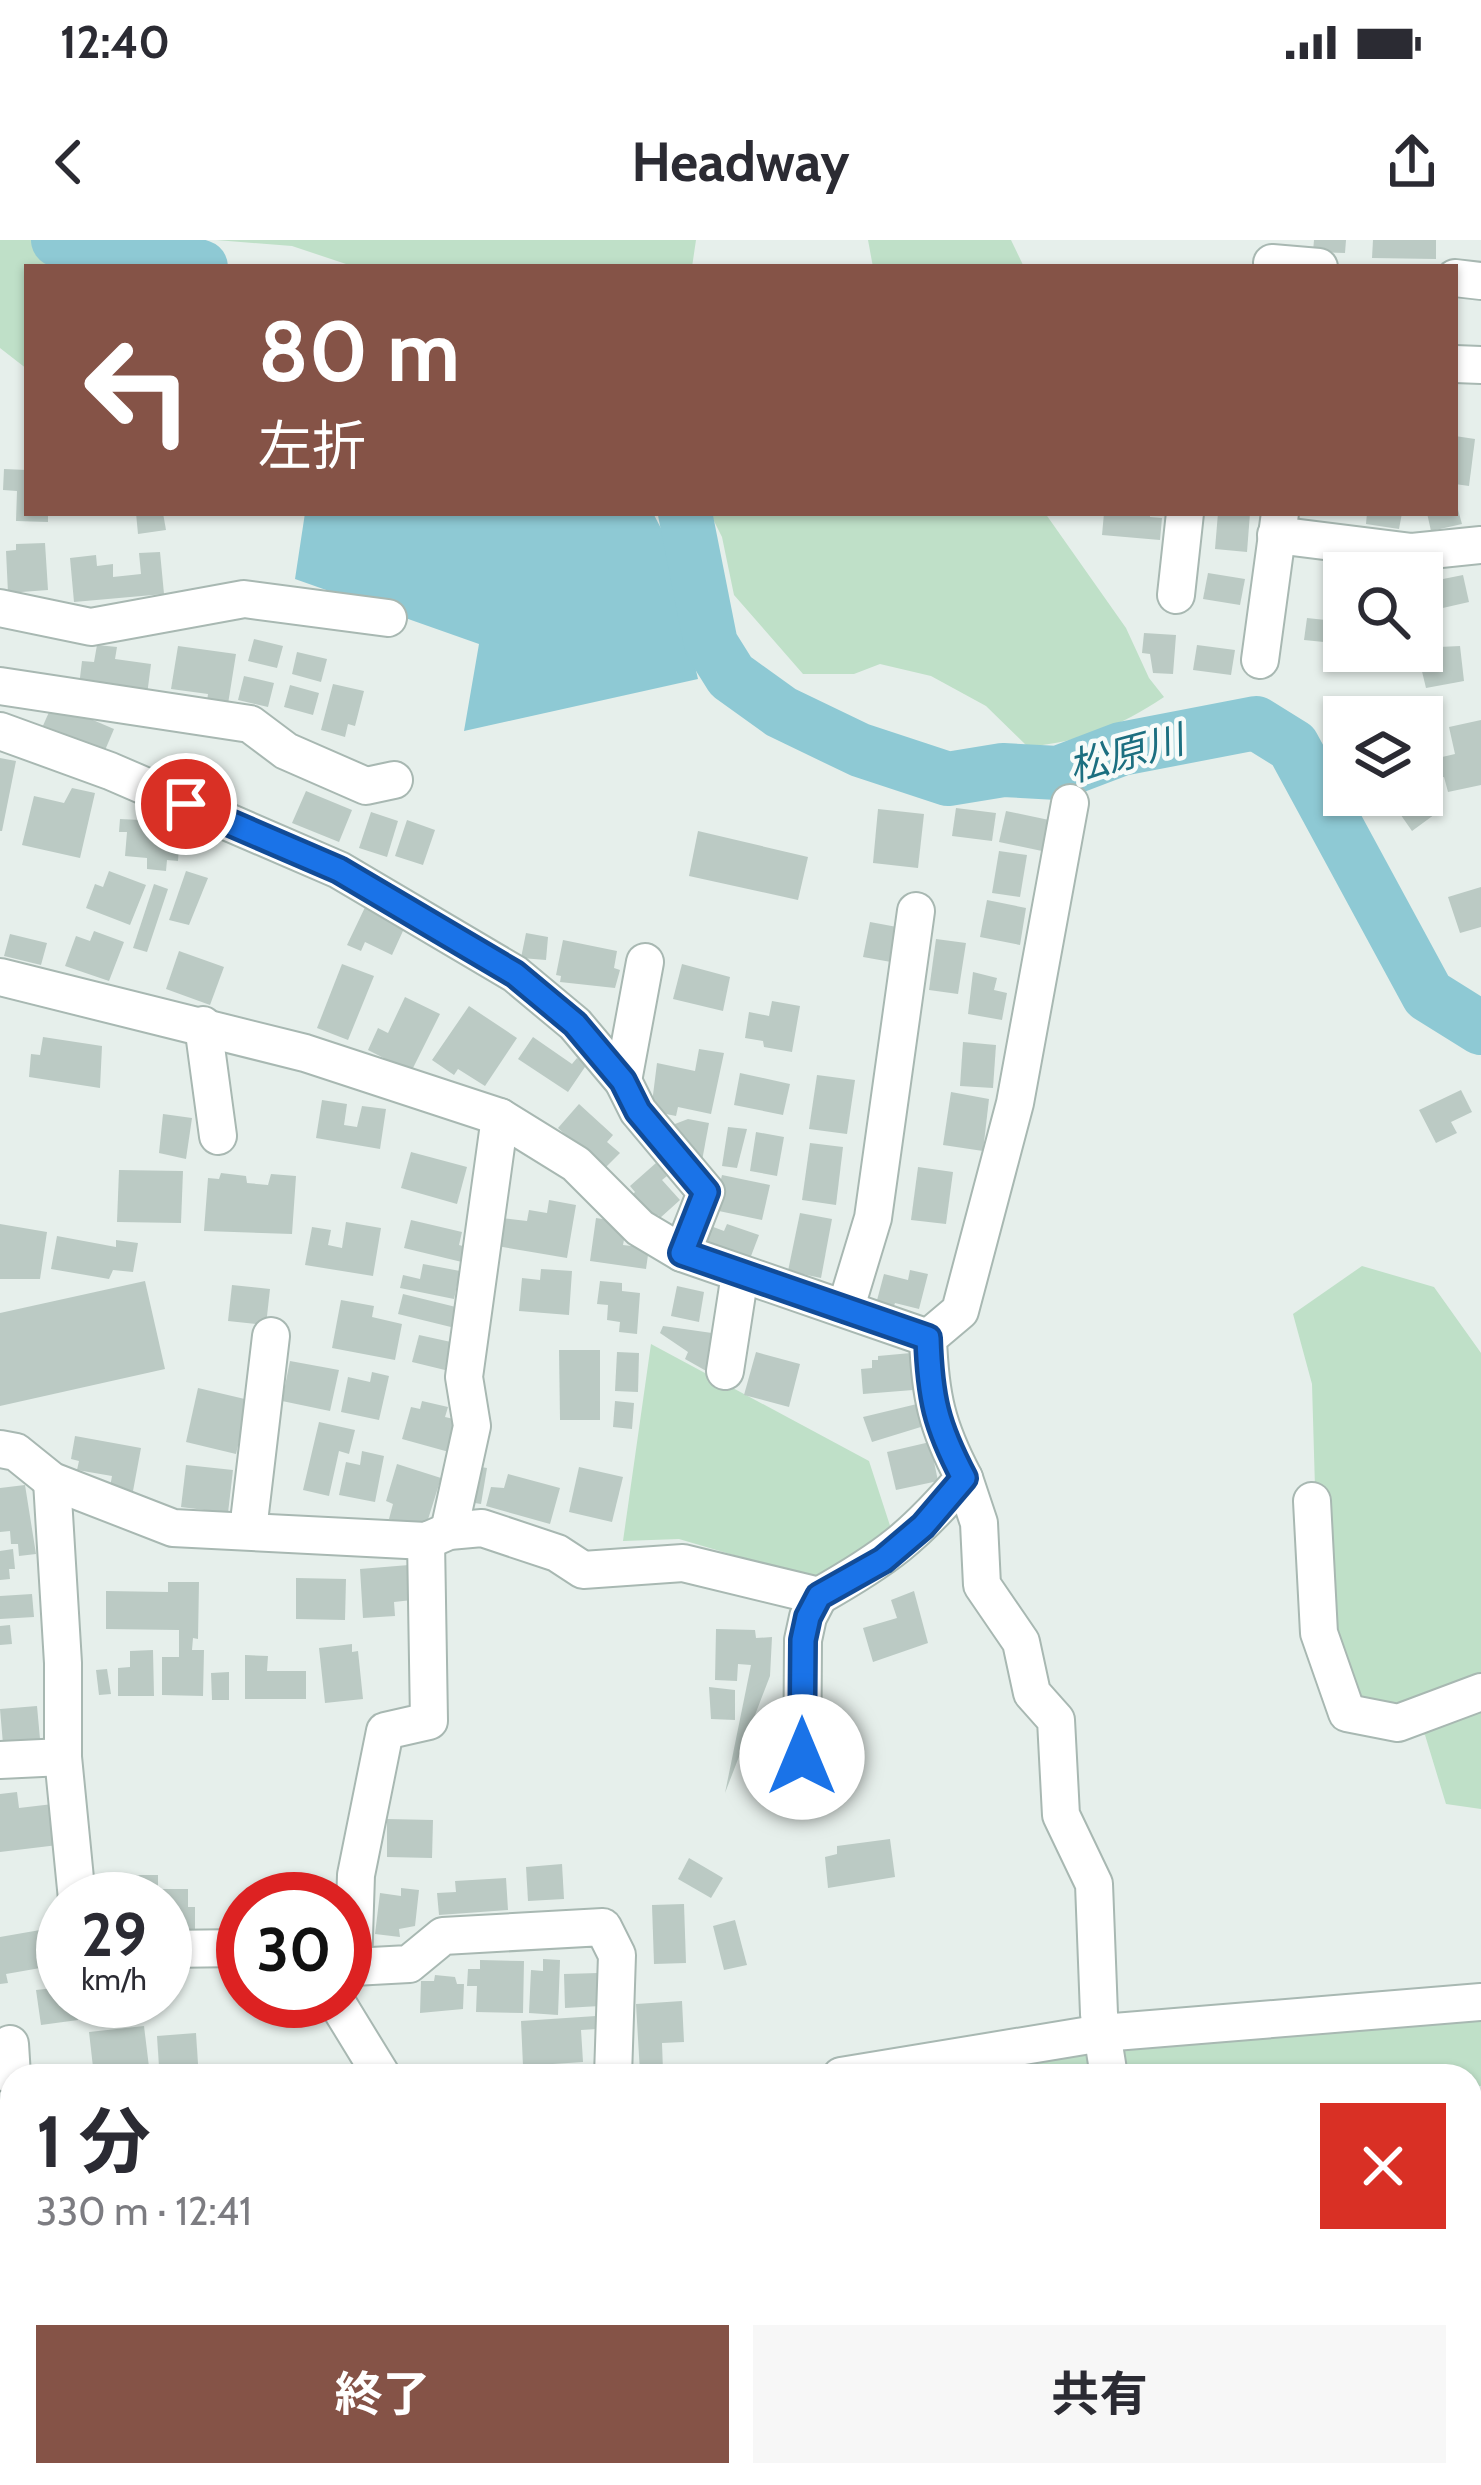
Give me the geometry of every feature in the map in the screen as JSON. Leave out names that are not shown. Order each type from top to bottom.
[{"type":"street","points":[[1273,263],[1284,264]]},
{"type":"street","points":[[1176,595],[1185,516]]},
{"type":"street","points":[[1260,660],[1278,524],[1412,552],[1481,545]]},
{"type":"street","points":[[0,608],[91,627],[244,599],[388,619]]},
{"type":"street","points":[[0,686],[250,724],[286,751],[367,786],[394,780]]},
{"type":"street","points":[[0,731],[110,771],[339,870],[515,974],[575,1024],[623,1081],[638,1111],[706,1192],[682,1253]]},
{"type":"street","points":[[928,1338],[960,1312],[1015,1103],[1070,803]]},
{"type":"street","points":[[846,1307],[872,1217],[916,911]]},
{"type":"street","points":[[623,1081],[645,962]]},
{"type":"street","points":[[0,977],[304,1053],[500,1117],[576,1164],[640,1228],[682,1253],[928,1338]]},
{"type":"street","points":[[202,1025],[218,1136]]},
{"type":"street","points":[[357,1872],[385,1731],[429,1721],[438,1536],[472,1426],[464,1377],[500,1117]]},
{"type":"street","points":[[725,1371],[740,1274]]},
{"type":"street","points":[[248,1530],[271,1336]]},
{"type":"street","points":[[928,1338],[941,1435],[964,1478],[979,1523],[982,1585],[1021,1642],[1032,1693],[1056,1720],[1061,1815],[1094,1885],[1107,2064]]},
{"type":"street","points":[[0,1449],[16,1452],[52,1481],[173,1528],[438,1536],[482,1528],[557,1553],[584,1570],[683,1563],[819,1596]]},
{"type":"street","points":[[802,1796],[803,1640],[808,1617],[819,1596],[883,1560],[923,1526],[964,1478]]},
{"type":"street","points":[[52,1481],[63,1757],[74,1872]]},
{"type":"street","points":[[1312,1501],[1319,1633],[1347,1713],[1398,1723],[1481,1692]]},
{"type":"street","points":[[0,1760],[63,1757]]},
{"type":"street","points":[[372,1967],[409,1964],[443,1936],[603,1927],[617,1955],[613,2064]]},
{"type":"street","points":[[914,2064],[1102,2033],[1481,2002]]},
{"type":"street","points":[[353,2028],[375,2064]]},
{"type":"green space","points":[[0,240],[63,240],[81,264],[24,264],[24,367],[0,348]]},
{"type":"green space","points":[[216,240],[696,240],[692,264],[346,264],[292,246]]},
{"type":"green space","points":[[868,240],[1011,240],[1023,264],[872,264]]},
{"type":"green space","points":[[712,516],[1047,516],[1126,628],[1149,678],[1164,697],[1099,731],[1028,747],[986,706],[931,676],[880,664],[854,674],[803,674],[734,595],[722,537]]},
{"type":"green space","points":[[1362,1266],[1434,1287],[1481,1353],[1481,1809],[1446,1804],[1425,1735],[1347,1713],[1317,1557],[1312,1384],[1293,1314]]},
{"type":"green space","points":[[651,1344],[869,1461],[895,1541],[819,1580],[679,1539],[623,1541]]},
{"type":"green space","points":[[1481,2013],[1481,2064],[963,2064]]},
{"type":"water","points":[[305,516],[655,516],[664,534],[698,679],[464,731],[479,644],[295,579]]},
{"type":"building","points":[[1314,240],[1346,240],[1345,253],[1313,252]]},
{"type":"building","points":[[1373,240],[1436,240],[1436,259],[1372,258]]},
{"type":"building","points":[[1458,436],[1475,439],[1469,486],[1458,484]]},
{"type":"building","points":[[4,469],[24,470],[24,516],[48,516],[48,522],[16,521],[17,491],[3,490]]},
{"type":"building","points":[[1458,510],[1462,524],[1431,531],[1428,516],[1458,516]]},
{"type":"building","points":[[136,516],[164,516],[166,530],[138,534]]},
{"type":"building","points":[[1104,516],[1162,518],[1160,540],[1102,535]]},
{"type":"building","points":[[1218,516],[1250,516],[1247,552],[1215,549]]},
{"type":"building","points":[[1367,516],[1401,516],[1399,529],[1366,524]]},
{"type":"building","points":[[45,543],[48,590],[8,593],[6,551],[16,550],[16,544]]},
{"type":"building","points":[[160,552],[164,594],[74,602],[70,558],[96,555],[97,566],[113,564],[113,577],[141,574],[139,553]]},
{"type":"building","points":[[1208,573],[1245,579],[1240,605],[1203,599]]},
{"type":"building","points":[[1463,575],[1469,602],[1443,608],[1443,579]]},
{"type":"building","points":[[1307,618],[1323,620],[1323,642],[1304,640]]},
{"type":"building","points":[[1144,633],[1176,635],[1173,674],[1153,673],[1150,654],[1142,653]]},
{"type":"building","points":[[254,639],[283,646],[277,668],[248,661]]},
{"type":"building","points":[[97,645],[117,647],[115,659],[151,664],[147,695],[79,686],[82,661],[94,662]]},
{"type":"building","points":[[1197,645],[1235,650],[1231,675],[1193,670]]},
{"type":"building","points":[[178,646],[236,654],[228,704],[207,701],[208,694],[171,689]]},
{"type":"building","points":[[1460,646],[1464,681],[1426,688],[1422,672],[1443,672],[1443,647]]},
{"type":"building","points":[[297,652],[327,659],[321,682],[292,674]]},
{"type":"building","points":[[244,676],[274,683],[268,707],[238,700]]},
{"type":"building","points":[[333,684],[364,691],[355,726],[348,724],[345,737],[321,730]]},
{"type":"building","points":[[290,685],[319,693],[313,715],[284,707]]},
{"type":"building","points":[[53,703],[114,729],[103,755],[42,728]]},
{"type":"building","points":[[1481,720],[1481,785],[1448,792],[1443,757],[1455,754],[1449,727]]},
{"type":"building","points":[[0,758],[16,761],[2,831],[0,831]]},
{"type":"building","points":[[72,788],[95,793],[80,858],[22,845],[34,796],[64,803]]},
{"type":"building","points":[[306,791],[352,810],[339,842],[292,823]]},
{"type":"building","points":[[956,808],[996,813],[992,841],[952,836]]},
{"type":"building","points":[[878,809],[924,814],[918,868],[873,863]]},
{"type":"building","points":[[1006,811],[1049,820],[1042,851],[999,842]]},
{"type":"building","points":[[371,812],[398,821],[387,857],[359,848]]},
{"type":"building","points":[[1402,816],[1432,816],[1412,831]]},
{"type":"building","points":[[120,819],[162,821],[161,830],[180,831],[178,861],[167,860],[166,871],[147,869],[147,858],[125,856],[127,832],[119,832]]},
{"type":"building","points":[[407,820],[435,830],[423,865],[395,856]]},
{"type":"building","points":[[698,831],[808,857],[798,900],[689,876]]},
{"type":"building","points":[[999,851],[1027,855],[1020,897],[992,893]]},
{"type":"building","points":[[109,871],[146,885],[130,925],[86,908],[95,884],[103,887]]},
{"type":"building","points":[[186,871],[208,878],[189,925],[169,920]]},
{"type":"building","points":[[154,884],[168,889],[147,952],[133,948]]},
{"type":"building","points":[[1481,887],[1481,927],[1460,933],[1448,897]]},
{"type":"building","points":[[987,900],[1026,908],[1020,945],[980,937]]},
{"type":"building","points":[[368,901],[408,920],[392,955],[365,942],[361,951],[347,945]]},
{"type":"building","points":[[870,922],[897,927],[891,962],[863,957]]},
{"type":"building","points":[[94,931],[124,942],[109,981],[65,966],[76,936],[90,941]]},
{"type":"building","points":[[526,933],[548,937],[546,960],[521,958]]},
{"type":"building","points":[[10,934],[47,943],[41,965],[4,956]]},
{"type":"building","points":[[936,939],[966,943],[958,994],[929,990]]},
{"type":"building","points":[[563,940],[617,951],[614,968],[620,970],[615,988],[560,982],[561,976],[556,975]]},
{"type":"building","points":[[179,951],[224,967],[210,1005],[166,989]]},
{"type":"building","points":[[342,964],[374,976],[348,1040],[317,1028]]},
{"type":"building","points":[[682,964],[730,977],[723,1011],[673,999]]},
{"type":"building","points":[[973,972],[997,978],[994,990],[1007,993],[1002,1020],[968,1014]]},
{"type":"building","points":[[405,997],[440,1014],[411,1072],[368,1050],[378,1028],[388,1033]]},
{"type":"building","points":[[772,1001],[800,1006],[792,1052],[745,1038],[749,1012],[769,1016]]},
{"type":"building","points":[[469,1006],[517,1038],[485,1086],[458,1069],[454,1075],[432,1060]]},
{"type":"building","points":[[43,1037],[102,1046],[100,1088],[29,1077],[31,1054],[40,1055]]},
{"type":"building","points":[[533,1037],[572,1064],[577,1058],[587,1064],[568,1092],[518,1059]]},
{"type":"building","points":[[963,1042],[996,1045],[993,1088],[960,1086]]},
{"type":"building","points":[[699,1049],[724,1053],[711,1114],[678,1107],[676,1116],[656,1112],[658,1104],[652,1103],[657,1063],[695,1071]]},
{"type":"building","points":[[740,1073],[790,1084],[783,1115],[734,1105]]},
{"type":"building","points":[[817,1075],[855,1080],[847,1134],[809,1129]]},
{"type":"building","points":[[1461,1090],[1472,1112],[1451,1122],[1457,1133],[1436,1143],[1419,1110]]},
{"type":"building","points":[[951,1092],[989,1099],[983,1151],[943,1145]]},
{"type":"building","points":[[322,1100],[347,1104],[344,1125],[357,1127],[362,1106],[386,1109],[380,1149],[316,1138]]},
{"type":"building","points":[[579,1104],[613,1135],[607,1142],[620,1153],[604,1169],[558,1128]]},
{"type":"building","points":[[163,1114],[192,1118],[186,1159],[159,1153]]},
{"type":"building","points":[[688,1119],[709,1123],[701,1166],[667,1127]]},
{"type":"building","points":[[728,1127],[747,1129],[737,1168],[722,1166]]},
{"type":"building","points":[[756,1132],[784,1137],[777,1176],[750,1171]]},
{"type":"building","points":[[810,1143],[843,1147],[836,1205],[802,1200]]},
{"type":"building","points":[[411,1152],[467,1167],[457,1204],[401,1188]]},
{"type":"building","points":[[656,1163],[667,1176],[662,1180],[680,1200],[652,1220],[631,1196],[635,1192],[630,1186]]},
{"type":"building","points":[[918,1167],[953,1172],[946,1224],[911,1220]]},
{"type":"building","points":[[119,1170],[183,1171],[181,1223],[117,1222]]},
{"type":"building","points":[[221,1173],[268,1185],[271,1174],[296,1176],[292,1234],[204,1231],[208,1178],[219,1179]]},
{"type":"building","points":[[722,1175],[770,1185],[762,1220],[714,1210]]},
{"type":"building","points":[[549,1200],[576,1205],[567,1258],[497,1246],[502,1218],[527,1221],[529,1210],[547,1213]]},
{"type":"building","points":[[800,1213],[832,1219],[821,1278],[788,1271]]},
{"type":"building","points":[[596,1218],[616,1221],[626,1229],[623,1245],[649,1248],[646,1269],[590,1261]]},
{"type":"building","points":[[411,1220],[462,1232],[459,1245],[470,1248],[466,1263],[404,1248]]},
{"type":"building","points":[[346,1222],[381,1228],[373,1276],[305,1265],[312,1227],[331,1230],[328,1245],[342,1248]]},
{"type":"building","points":[[0,1224],[47,1232],[40,1279],[0,1279]]},
{"type":"building","points":[[727,1224],[759,1235],[748,1264],[700,1247],[708,1225],[724,1231]]},
{"type":"building","points":[[57,1236],[116,1247],[116,1240],[138,1243],[133,1272],[113,1270],[109,1279],[51,1269]]},
{"type":"building","points":[[423,1264],[460,1271],[454,1299],[400,1288],[403,1275],[420,1279]]},
{"type":"building","points":[[541,1269],[572,1271],[569,1315],[519,1311],[522,1278],[540,1280]]},
{"type":"building","points":[[910,1270],[928,1274],[919,1309],[876,1304],[884,1274],[908,1280]]},
{"type":"building","points":[[145,1281],[165,1369],[0,1406],[0,1313]]},
{"type":"building","points":[[600,1281],[622,1283],[622,1291],[640,1293],[637,1334],[619,1332],[620,1322],[607,1320],[608,1305],[597,1304]]},
{"type":"building","points":[[232,1285],[270,1289],[266,1325],[228,1321]]},
{"type":"building","points":[[677,1286],[704,1292],[699,1322],[671,1316]]},
{"type":"building","points":[[403,1294],[464,1309],[459,1329],[398,1314]]},
{"type":"building","points":[[341,1300],[374,1306],[372,1317],[402,1324],[395,1360],[332,1348]]},
{"type":"building","points":[[663,1326],[712,1333],[708,1372],[685,1359],[688,1352],[660,1333]]},
{"type":"building","points":[[419,1335],[451,1342],[445,1370],[412,1362]]},
{"type":"building","points":[[559,1350],[600,1350],[600,1420],[560,1420]]},
{"type":"building","points":[[617,1352],[639,1353],[638,1392],[615,1391]]},
{"type":"building","points":[[756,1352],[800,1364],[789,1407],[744,1395]]},
{"type":"building","points":[[911,1353],[913,1390],[863,1394],[861,1369],[872,1368],[878,1356]]},
{"type":"building","points":[[290,1361],[339,1370],[330,1411],[282,1401]]},
{"type":"building","points":[[372,1372],[389,1376],[379,1420],[341,1412],[348,1377],[370,1382]]},
{"type":"building","points":[[198,1388],[249,1400],[236,1454],[186,1442]]},
{"type":"building","points":[[422,1401],[448,1407],[445,1417],[458,1420],[449,1452],[402,1439],[411,1407],[420,1409]]},
{"type":"building","points":[[615,1401],[634,1403],[632,1429],[613,1427]]},
{"type":"building","points":[[917,1404],[924,1426],[872,1442],[863,1417]]},
{"type":"building","points":[[319,1422],[355,1430],[349,1454],[339,1451],[329,1496],[303,1490]]},
{"type":"building","points":[[75,1436],[141,1448],[133,1491],[110,1487],[112,1476],[77,1470],[79,1461],[71,1459]]},
{"type":"building","points":[[930,1442],[938,1481],[896,1490],[887,1452]]},
{"type":"building","points":[[362,1451],[384,1456],[375,1502],[339,1495],[346,1462],[360,1465]]},
{"type":"building","points":[[397,1464],[441,1478],[425,1529],[389,1519],[393,1504],[386,1501]]},
{"type":"building","points":[[186,1465],[233,1470],[228,1513],[181,1507]]},
{"type":"building","points":[[469,1465],[487,1468],[481,1504],[462,1501]]},
{"type":"building","points":[[579,1467],[623,1477],[612,1522],[569,1512]]},
{"type":"building","points":[[508,1474],[560,1488],[550,1524],[486,1506],[491,1487],[504,1488]]},
{"type":"building","points":[[25,1485],[36,1554],[19,1556],[10,1531],[0,1532],[0,1488]]},
{"type":"building","points":[[13,1549],[15,1569],[9,1569],[10,1579],[0,1580],[0,1551]]},
{"type":"building","points":[[409,1565],[412,1600],[394,1602],[395,1616],[363,1618],[360,1569]]},
{"type":"building","points":[[296,1578],[346,1579],[345,1620],[296,1619]]},
{"type":"building","points":[[168,1582],[199,1582],[198,1639],[193,1638],[192,1650],[204,1650],[203,1696],[162,1695],[162,1657],[179,1657],[179,1630],[106,1629],[106,1591],[168,1592]]},
{"type":"building","points":[[914,1591],[928,1643],[873,1662],[863,1628],[897,1618],[891,1600]]},
{"type":"building","points":[[32,1594],[34,1617],[0,1619],[0,1596]]},
{"type":"building","points":[[10,1625],[12,1644],[0,1645],[0,1626]]},
{"type":"building","points":[[716,1629],[755,1630],[756,1638],[772,1637],[770,1676],[725,1793],[751,1665],[738,1664],[737,1681],[715,1680]]},
{"type":"building","points":[[352,1644],[352,1652],[358,1651],[363,1699],[325,1703],[319,1648]]},
{"type":"building","points":[[153,1650],[154,1696],[118,1696],[118,1668],[130,1667],[130,1651]]},
{"type":"building","points":[[245,1655],[268,1656],[267,1671],[306,1671],[306,1699],[245,1699]]},
{"type":"building","points":[[107,1669],[111,1694],[99,1695],[96,1670]]},
{"type":"building","points":[[229,1672],[229,1700],[212,1700],[211,1673]]},
{"type":"building","points":[[709,1687],[735,1690],[735,1720],[711,1719]]},
{"type":"building","points":[[37,1706],[40,1739],[3,1744],[0,1709]]},
{"type":"building","points":[[17,1792],[19,1808],[53,1804],[58,1845],[0,1852],[0,1794]]},
{"type":"building","points":[[387,1819],[433,1820],[432,1858],[387,1857]]},
{"type":"building","points":[[890,1839],[895,1877],[828,1888],[825,1857],[837,1854],[837,1846]]},
{"type":"building","points":[[689,1858],[723,1878],[711,1898],[678,1879]]},
{"type":"building","points":[[562,1864],[564,1899],[528,1901],[526,1867]]},
{"type":"building","points":[[506,1878],[508,1910],[439,1915],[437,1893],[456,1892],[455,1881]]},
{"type":"building","points":[[401,1888],[419,1890],[415,1926],[399,1929],[400,1937],[375,1934],[380,1893],[401,1896]]},
{"type":"building","points":[[684,1904],[686,1963],[654,1964],[652,1905]]},
{"type":"building","points":[[735,1920],[747,1965],[724,1970],[713,1926]]},
{"type":"building","points":[[36,1931],[36,1969],[6,1974],[8,1983],[0,1984],[0,1937]]},
{"type":"building","points":[[543,1959],[560,1960],[558,2015],[529,2013],[531,1970],[543,1971]]},
{"type":"building","points":[[480,1960],[524,1961],[523,2013],[476,2012],[477,1986],[467,1986],[468,1969],[480,1969]]},
{"type":"building","points":[[598,1973],[600,2006],[565,2008],[564,1974]]},
{"type":"building","points":[[435,1975],[455,1977],[457,1984],[464,1984],[463,2009],[420,2013],[421,1981],[434,1981]]},
{"type":"building","points":[[682,2001],[684,2042],[662,2043],[663,2064],[639,2064],[636,2004]]},
{"type":"building","points":[[596,2016],[597,2029],[581,2030],[583,2062],[523,2064],[521,2021]]},
{"type":"building","points":[[144,2028],[149,2064],[93,2064],[89,2032]]},
{"type":"building","points":[[196,2033],[198,2064],[159,2064],[157,2036]]},
{"type":"waterway","name":"松原川","points":[[58,240],[192,264]]},
{"type":"waterway","name":"松原川","points":[[686,516],[711,644],[731,676],[781,712],[860,750],[948,779],[1003,770],[1058,773],[1121,749],[1256,723],[1293,746],[1428,995],[1481,1028]]},
{"type":"route","points":[[186,804],[339,870],[515,974],[575,1024],[623,1081],[638,1111],[706,1192],[682,1253],[928,1338],[941,1435],[964,1478],[923,1526],[883,1560],[819,1596],[803,1640],[802,1757]]}]
